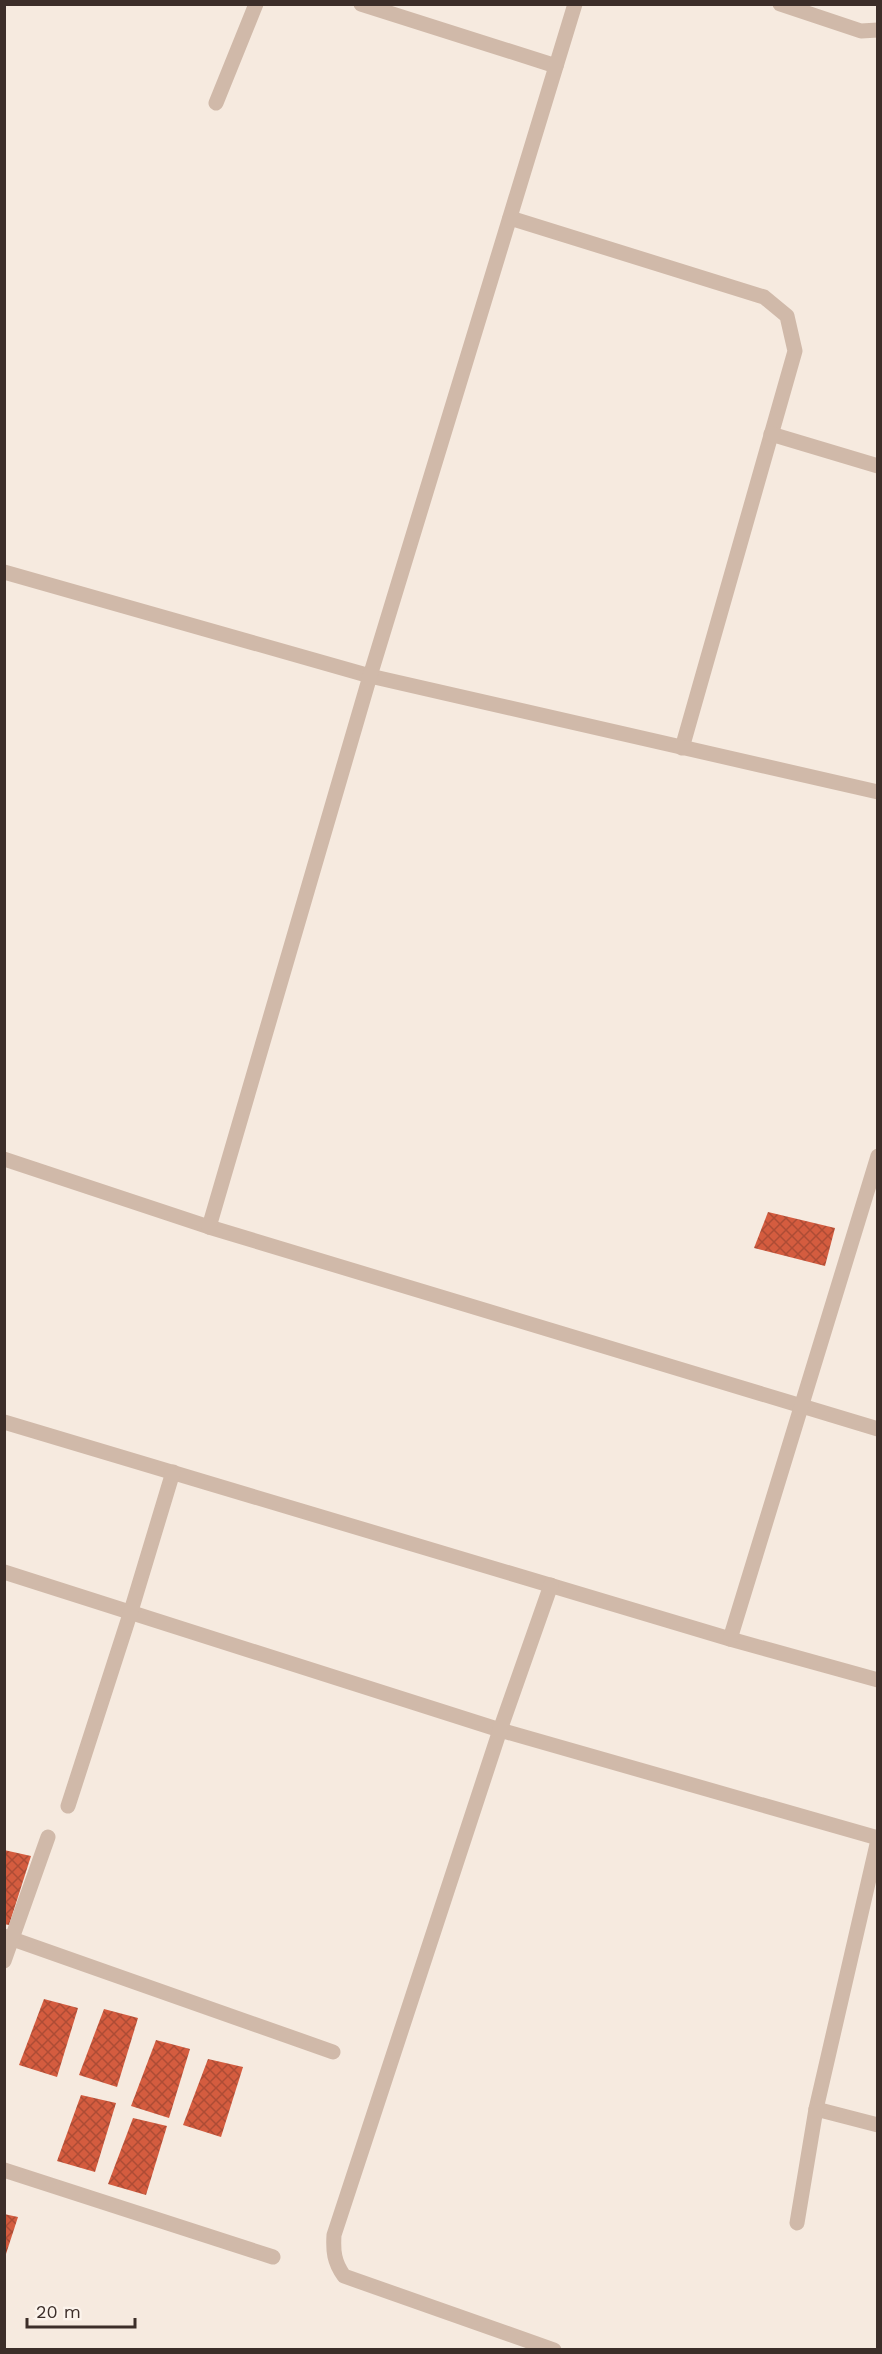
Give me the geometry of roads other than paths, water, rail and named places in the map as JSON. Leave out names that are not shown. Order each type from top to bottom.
[{"type":"street","points":[[216,103],[256,4]]},
{"type":"street","points":[[361,4],[556,66]]},
{"type":"street","points":[[209,1227],[370,676],[575,4]]},
{"type":"street","points":[[780,4],[861,31],[878,30]]},
{"type":"street","points":[[510,218],[764,297],[788,316],[795,351],[682,748]]},
{"type":"street","points":[[771,434],[878,466]]},
{"type":"street","points":[[4,572],[370,676],[878,792]]},
{"type":"street","points":[[730,1639],[878,1156]]},
{"type":"street","points":[[4,1159],[209,1227],[878,1429]]},
{"type":"street","points":[[4,1422],[730,1639],[878,1680]]},
{"type":"street","points":[[68,1806],[173,1472]]},
{"type":"street","points":[[4,1572],[500,1730],[878,1839],[816,2109],[797,2223]]},
{"type":"street","points":[[551,1585],[500,1730],[334,2235],[333,2250],[335,2264],[344,2276],[554,2349]]},
{"type":"street","points":[[4,1961],[8,1938],[48,1837]]},
{"type":"street","points":[[8,1938],[333,2052]]},
{"type":"street","points":[[816,2109],[878,2125]]},
{"type":"street","points":[[4,2170],[273,2257]]}]
